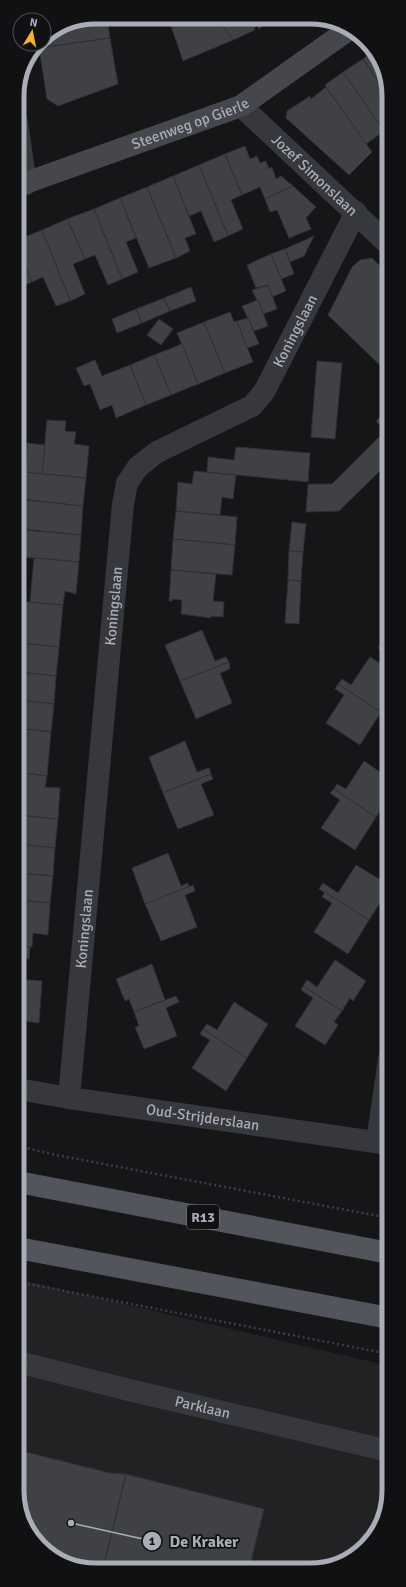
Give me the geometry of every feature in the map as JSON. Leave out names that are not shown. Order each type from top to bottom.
[{"type":"main road","name":"R13","points":[[24,1183],[382,1252]]},
{"type":"main road","points":[[24,1249],[382,1317]]},
{"type":"street","name":"Steenweg op Gierle","points":[[24,184],[241,106],[344,33]]},
{"type":"street","name":"Jozef Simonslaan","points":[[241,106],[356,212],[382,238]]},
{"type":"street","name":"Koningslaan","points":[[69,1098],[122,512],[127,483],[138,467],[157,452],[252,406],[264,392],[356,212]]},
{"type":"street","name":"Oud-Strijderslaan","points":[[24,1090],[69,1098],[382,1143]]},
{"type":"street","name":"Parklaan","points":[[24,1364],[129,1390],[382,1449]]},
{"type":"path","points":[[24,1147],[56,1155],[382,1217]]},
{"type":"path","points":[[24,1283],[382,1353]]},
{"type":"shaded area","points":[[24,1280],[382,1364],[382,1496],[377,1519],[364,1539],[342,1556],[329,1561],[310,1563],[96,1563],[82,1562],[68,1558],[48,1545],[36,1531],[29,1519],[26,1510],[24,1491]]},
{"type":"building","points":[[108,24],[110,38],[52,46],[52,39],[68,29],[82,25]]},
{"type":"building","points":[[170,24],[221,24],[233,40],[183,61]]},
{"type":"building","points":[[221,24],[256,24],[257,26],[254,28],[255,30],[233,40]]},
{"type":"building","points":[[255,24],[266,24],[259,29]]},
{"type":"building","points":[[110,38],[118,84],[58,106],[47,99],[40,52],[52,52],[52,46]]},
{"type":"building","points":[[369,55],[375,64],[380,77],[381,86],[363,59]]},
{"type":"building","points":[[363,59],[381,86],[382,128],[343,72]]},
{"type":"building","points":[[343,72],[382,128],[382,132],[366,144],[325,85]]},
{"type":"building","points":[[326,87],[372,152],[349,175],[286,118],[287,111],[310,96],[311,99]]},
{"type":"building","points":[[245,146],[250,159],[257,156],[260,163],[266,161],[269,169],[272,167],[276,179],[281,176],[293,186],[265,199],[260,187],[242,195],[225,154]]},
{"type":"building","points":[[225,154],[242,195],[231,200],[243,229],[228,236],[199,165]]},
{"type":"building","points":[[199,165],[228,236],[214,242],[201,211],[189,216],[173,176]]},
{"type":"building","points":[[173,176],[196,234],[185,238],[190,251],[176,258],[147,187]]},
{"type":"building","points":[[293,186],[316,207],[306,218],[311,229],[289,238],[277,210],[270,212],[265,199]]},
{"type":"building","points":[[147,187],[176,258],[149,268],[120,198]]},
{"type":"building","points":[[120,198],[136,238],[126,242],[138,272],[122,279],[94,209]]},
{"type":"building","points":[[94,209],[122,279],[108,285],[95,255],[85,259],[67,219]]},
{"type":"building","points":[[67,219],[85,259],[73,264],[85,294],[70,301],[42,230]]},
{"type":"building","points":[[42,230],[70,301],[56,306],[43,277],[32,282],[24,263],[24,237]]},
{"type":"building","points":[[314,236],[304,256],[290,262],[285,249]]},
{"type":"building","points":[[285,249],[294,274],[281,279],[271,254]]},
{"type":"building","points":[[271,254],[286,291],[272,297],[268,285],[256,288],[247,265]]},
{"type":"building","points":[[372,258],[382,268],[382,367],[328,315],[352,267],[360,260]]},
{"type":"building","points":[[24,263],[32,282],[24,285]]},
{"type":"building","points":[[268,285],[277,309],[263,314],[252,290]]},
{"type":"building","points":[[191,287],[196,301],[170,311],[164,298]]},
{"type":"building","points":[[164,298],[170,311],[142,323],[136,309]]},
{"type":"building","points":[[258,300],[268,326],[254,331],[242,306]]},
{"type":"building","points":[[136,309],[142,323],[117,333],[112,319]]},
{"type":"building","points":[[230,312],[234,322],[237,321],[253,362],[225,373],[204,322]]},
{"type":"building","points":[[248,318],[259,344],[247,348],[237,321]]},
{"type":"building","points":[[159,319],[173,329],[161,345],[147,335]]},
{"type":"building","points":[[204,322],[225,373],[198,384],[177,333]]},
{"type":"building","points":[[182,344],[198,384],[171,395],[154,355]]},
{"type":"building","points":[[154,355],[171,395],[146,405],[130,365]]},
{"type":"building","points":[[95,360],[102,376],[130,365],[146,405],[116,418],[112,405],[100,410],[90,384],[84,386],[76,368]]},
{"type":"building","points":[[317,361],[342,363],[335,439],[311,437]]},
{"type":"building","points":[[382,415],[382,428],[376,421]]},
{"type":"building","points":[[47,420],[66,421],[65,431],[76,432],[74,444],[89,446],[86,478],[42,474]]},
{"type":"building","points":[[382,434],[382,469],[339,511],[306,512],[308,484],[332,484]]},
{"type":"building","points":[[27,443],[45,445],[42,474],[25,472]]},
{"type":"building","points":[[236,447],[310,453],[308,482],[207,472],[208,457],[234,460]]},
{"type":"building","points":[[194,471],[236,475],[233,499],[222,497],[220,515],[176,511],[178,482],[192,484]]},
{"type":"building","points":[[24,472],[86,478],[83,506],[24,499]]},
{"type":"building","points":[[25,500],[83,506],[81,535],[24,529]]},
{"type":"building","points":[[176,511],[237,517],[235,545],[173,539]]},
{"type":"building","points":[[292,522],[306,524],[303,552],[289,551]]},
{"type":"building","points":[[24,530],[81,535],[79,562],[24,557]]},
{"type":"building","points":[[173,539],[235,545],[232,575],[171,570]]},
{"type":"building","points":[[289,551],[303,552],[301,581],[288,580]]},
{"type":"building","points":[[34,558],[79,562],[76,594],[65,591],[63,605],[30,602]]},
{"type":"building","points":[[171,570],[216,574],[213,601],[224,602],[223,617],[211,616],[211,618],[181,614],[182,600],[172,599],[172,601],[169,601]]},
{"type":"building","points":[[288,580],[301,581],[299,624],[285,623]]},
{"type":"building","points":[[24,602],[63,605],[59,647],[24,644]]},
{"type":"building","points":[[202,630],[215,661],[226,657],[229,662],[180,681],[165,645]]},
{"type":"building","points":[[382,642],[382,651],[378,648]]},
{"type":"building","points":[[24,644],[59,647],[56,676],[24,673]]},
{"type":"building","points":[[370,657],[382,665],[381,712],[338,684],[342,679],[351,685]]},
{"type":"building","points":[[229,662],[230,669],[220,673],[232,703],[196,719],[180,681]]},
{"type":"building","points":[[24,673],[56,676],[54,704],[24,701]]},
{"type":"building","points":[[338,684],[381,712],[360,745],[326,723],[344,695],[335,689]]},
{"type":"building","points":[[24,701],[54,704],[51,732],[24,729]]},
{"type":"building","points":[[24,729],[51,732],[47,776],[24,773]]},
{"type":"building","points":[[185,741],[197,772],[209,768],[211,774],[163,793],[149,757]]},
{"type":"building","points":[[364,761],[382,773],[382,808],[376,817],[334,789],[337,784],[346,789]]},
{"type":"building","points":[[24,773],[47,776],[45,787],[60,788],[58,819],[24,816]]},
{"type":"building","points":[[211,774],[213,779],[201,784],[214,815],[178,829],[163,793]]},
{"type":"building","points":[[334,789],[376,817],[355,850],[321,828],[340,800],[330,793]]},
{"type":"building","points":[[24,816],[58,819],[55,848],[24,845]]},
{"type":"building","points":[[24,845],[55,848],[53,876],[24,874]]},
{"type":"building","points":[[168,853],[181,886],[188,883],[189,887],[145,904],[132,868]]},
{"type":"building","points":[[356,865],[382,881],[382,900],[369,920],[319,889],[323,883],[338,893]]},
{"type":"building","points":[[24,874],[53,876],[50,903],[24,901]]},
{"type":"building","points":[[193,885],[195,891],[185,895],[197,927],[161,941],[145,904]]},
{"type":"building","points":[[325,892],[369,920],[348,954],[314,932],[332,903],[322,897]]},
{"type":"building","points":[[24,901],[50,903],[48,935],[33,933],[32,947],[24,946]]},
{"type":"building","points":[[24,946],[30,947],[29,959],[24,959]]},
{"type":"building","points":[[335,960],[366,981],[353,1001],[350,998],[342,1011],[303,986],[307,980],[317,987]]},
{"type":"building","points":[[152,964],[165,1000],[134,1012],[129,999],[125,1001],[116,979]]},
{"type":"building","points":[[24,980],[42,981],[39,1023],[25,1021],[24,1034]]},
{"type":"building","points":[[303,986],[342,1011],[334,1022],[338,1025],[325,1045],[295,1026],[313,998],[301,990]]},
{"type":"building","points":[[176,996],[179,1002],[166,1008],[177,1036],[144,1049],[135,1027],[139,1026],[134,1012]]},
{"type":"building","points":[[234,1002],[268,1024],[247,1058],[203,1029],[207,1024],[217,1030]]},
{"type":"building","points":[[203,1029],[247,1058],[226,1091],[192,1068],[210,1040],[200,1034]]},
{"type":"building","points":[[24,1452],[110,1473],[126,1474],[104,1563],[82,1562],[68,1558],[52,1548],[42,1539],[29,1519],[26,1510],[24,1491]]},
{"type":"building","points":[[126,1474],[264,1509],[250,1563],[104,1563]]},
{"type":"place","name":"De Kraker","points":[[71,1523]]}]
